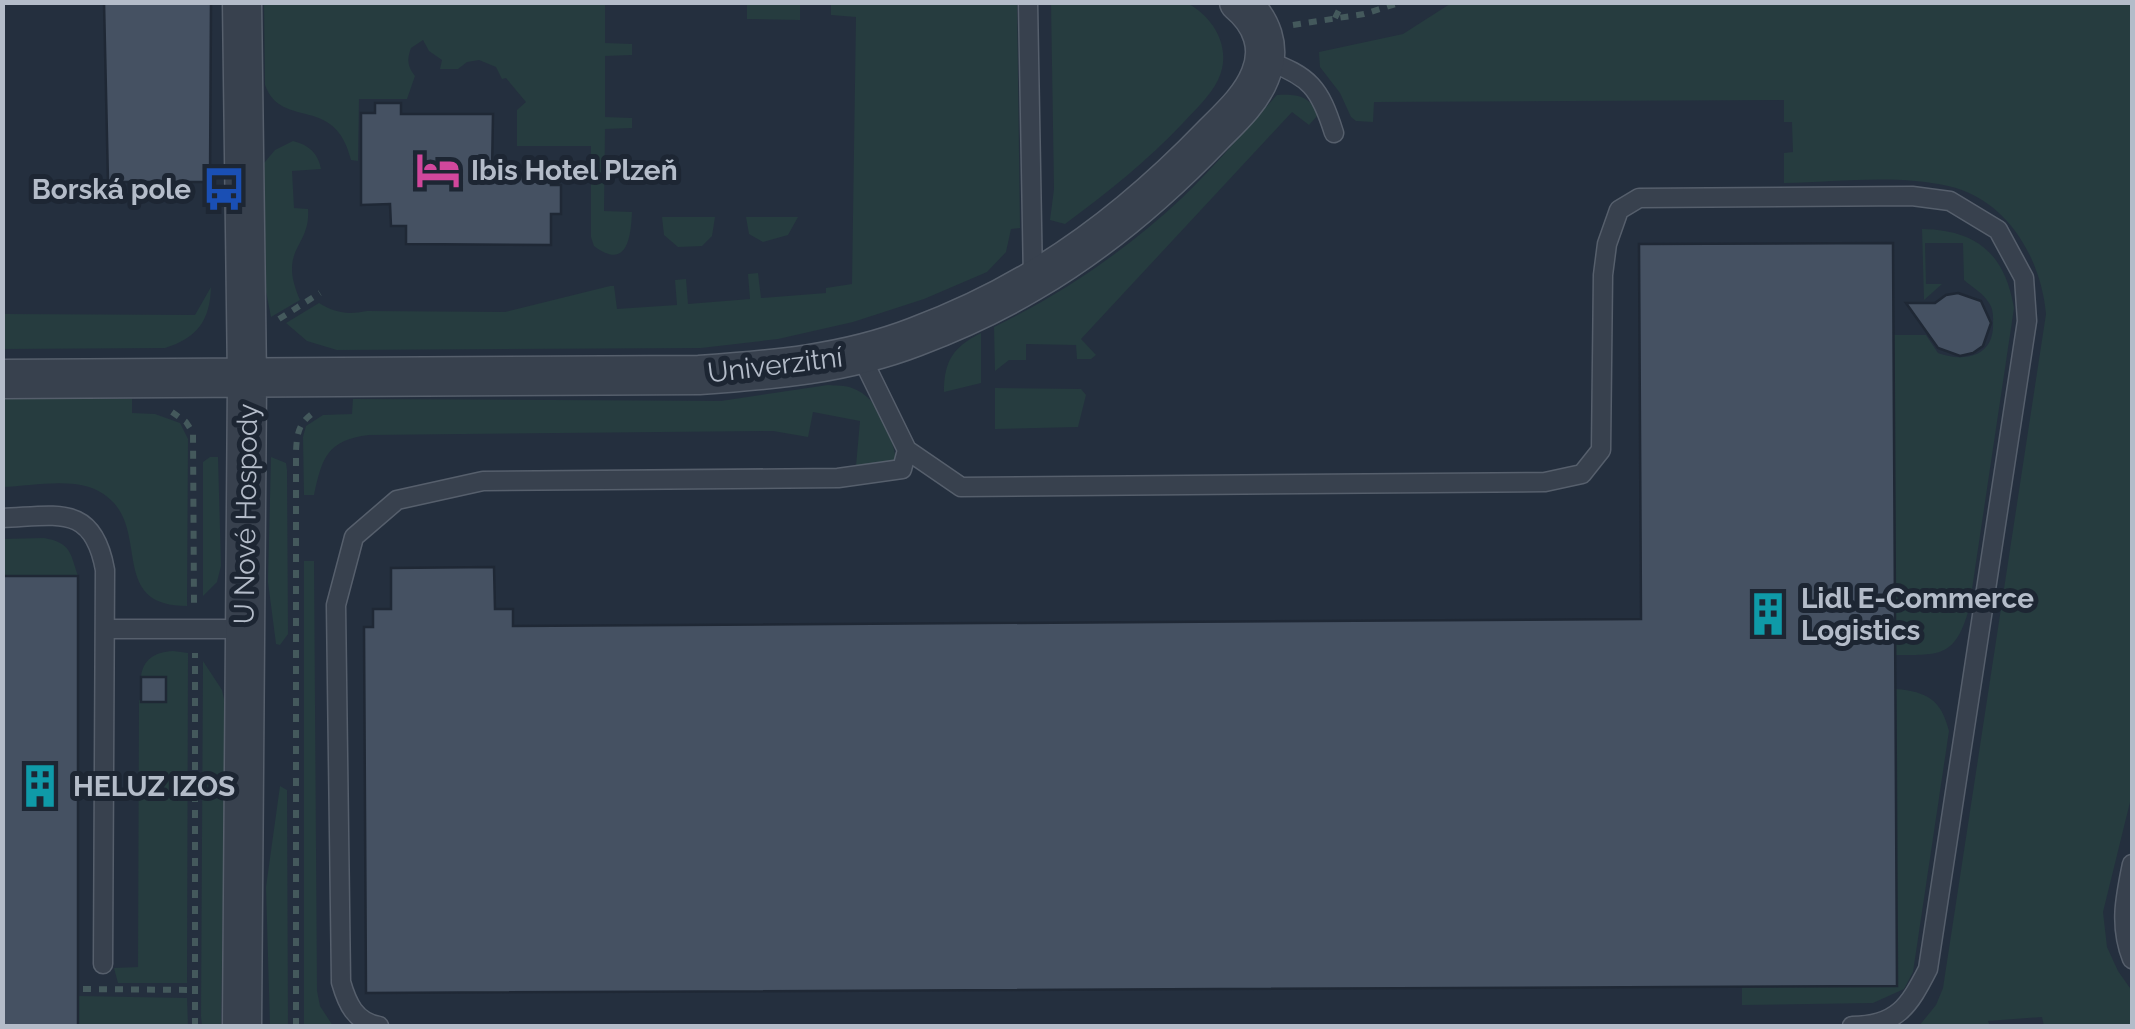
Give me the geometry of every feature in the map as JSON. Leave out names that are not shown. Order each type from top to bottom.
[{"type":"street","name":"U Nové Hospody","points":[[242,2],[247,380],[242,1026]]},
{"type":"street","name":"Univerzitní","points":[[2,379],[699,376],[796,368],[860,354],[986,307],[1033,281],[1117,222],[1179,170],[1244,102],[1260,77],[1256,31]]},
{"type":"lane","points":[[1028,2],[1033,281]]},
{"type":"lane","points":[[1256,31],[1324,99],[1334,134]]},
{"type":"lane","points":[[860,354],[906,450],[961,487],[1546,482],[1582,474],[1601,450],[1603,275],[1607,244],[1619,210],[1639,198],[1912,196],[1950,201],[1998,230],[2024,278],[2027,321],[1928,969],[1909,1006],[1876,1026],[1852,1026]]},
{"type":"lane","points":[[379,1026],[370,1025],[348,1007],[340,982],[336,604],[354,537],[396,500],[484,481],[838,478],[902,469],[906,450]]},
{"type":"lane","points":[[2,518],[68,515],[82,521],[101,546],[105,570],[103,964]]},
{"type":"lane","points":[[104,629],[245,629]]},
{"type":"lane","points":[[2132,864],[2124,905],[2124,934],[2132,959]]},
{"type":"path","points":[[1334,19],[1343,2]]},
{"type":"path","points":[[1256,31],[1364,14],[1402,2]]},
{"type":"path","points":[[194,450],[194,1026]]},
{"type":"path","points":[[296,451],[296,1026]]},
{"type":"path","points":[[83,990],[195,990]]},
{"type":"green space","points":[[1453,2],[2132,3],[2132,794],[2103,912],[2107,947],[2132,991],[2132,1026],[2044,1026],[2042,1017],[1988,1021],[1990,1026],[1919,1026],[1936,1005],[1943,988],[2046,314],[2037,272],[2017,234],[1988,204],[1948,186],[1888,180],[1784,183],[1784,153],[1793,152],[1792,122],[1784,122],[1784,100],[1374,102],[1373,122],[1351,117],[1340,93],[1320,67],[1319,52],[1403,34]]},
{"type":"green space","points":[[264,3],[605,3],[605,43],[632,44],[632,55],[605,56],[605,117],[632,118],[632,128],[605,129],[604,211],[632,212],[625,248],[614,255],[605,253],[594,246],[591,237],[591,146],[517,146],[517,110],[526,102],[506,78],[502,79],[496,67],[479,60],[458,69],[440,69],[442,60],[429,51],[423,40],[411,48],[408,59],[415,76],[407,99],[359,99],[358,161],[351,160],[333,126],[283,107],[265,85]]},
{"type":"green space","points":[[747,3],[800,3],[800,20],[747,19]]},
{"type":"green space","points":[[831,3],[1017,3],[1020,228],[1011,229],[1006,252],[987,272],[924,299],[853,322],[778,339],[701,348],[337,350],[307,341],[286,323],[319,303],[348,313],[505,312],[614,286],[617,309],[677,305],[675,280],[686,279],[688,304],[750,299],[748,274],[758,273],[761,298],[826,293],[826,288],[852,284],[856,17],[831,15]]},
{"type":"green space","points":[[1051,3],[1187,3],[1213,25],[1223,57],[1218,80],[1202,103],[1126,176],[1065,224],[1050,220],[1054,189]]},
{"type":"green space","points":[[1277,95],[1302,97],[1318,115],[1309,125],[1292,112],[1081,339],[1096,355],[1077,359],[1076,345],[1026,344],[1026,360],[1009,360],[995,371],[994,327],[1069,285],[1140,235],[1195,185]]},
{"type":"green space","points":[[293,141],[312,150],[321,169],[292,171],[294,208],[308,209],[308,222],[292,269],[300,300],[271,317],[264,281],[264,163],[275,150]]},
{"type":"green space","points":[[662,217],[715,217],[712,236],[702,246],[678,247],[664,235]]},
{"type":"green space","points":[[746,217],[798,217],[788,235],[763,242],[749,234]]},
{"type":"green space","points":[[1922,229],[1958,234],[1985,249],[2004,273],[2014,308],[1964,625],[1952,645],[1944,650],[1896,655],[1894,335],[1926,335],[1938,353],[1966,357],[1987,345],[1993,327],[1989,303],[1964,280],[1963,243],[1925,243],[1926,284],[1942,284],[1924,300]]},
{"type":"green space","points":[[211,287],[208,309],[200,326],[186,339],[165,348],[3,349],[3,314],[195,315]]},
{"type":"green space","points":[[981,333],[981,383],[944,392],[952,356]]},
{"type":"green space","points":[[828,385],[850,387],[871,400],[888,430],[897,463],[861,472],[856,466],[860,421],[813,412],[808,437],[773,431],[369,435],[335,446],[324,461],[314,495],[304,495],[306,426],[323,415],[352,414],[353,399],[721,401]]},
{"type":"green space","points":[[995,388],[1081,389],[1086,395],[1078,427],[995,429]]},
{"type":"green space","points":[[3,399],[132,399],[132,413],[155,414],[180,423],[188,439],[187,606],[161,602],[145,591],[137,575],[123,517],[111,500],[79,485],[3,487]]},
{"type":"green space","points":[[218,457],[221,566],[217,582],[203,596],[203,462]]},
{"type":"green space","points":[[271,457],[286,463],[287,470],[288,634],[280,645],[276,644],[268,582]]},
{"type":"green space","points":[[44,538],[68,550],[78,576],[3,576],[2,539]]},
{"type":"green space","points":[[304,561],[314,561],[317,991],[320,1006],[333,1026],[304,1026]]},
{"type":"green space","points":[[173,651],[188,653],[187,983],[118,983],[114,968],[138,967],[139,700],[166,702],[166,678],[141,677],[151,658]]},
{"type":"green space","points":[[203,661],[222,690],[226,708],[221,1026],[202,1026],[201,1016]]},
{"type":"green space","points":[[1896,689],[1931,699],[1942,711],[1949,731],[1913,972],[1904,989],[1873,1003],[1742,1005],[1742,987],[1897,986]]},
{"type":"green space","points":[[280,786],[287,790],[288,1026],[270,1026],[266,887]]},
{"type":"green space","points":[[78,996],[187,998],[188,1026],[78,1026]]},
{"type":"building","points":[[104,2],[211,2],[210,182],[108,182]]},
{"type":"building","points":[[375,103],[401,103],[401,114],[493,114],[492,174],[551,174],[551,185],[561,185],[561,214],[551,214],[551,245],[406,244],[406,226],[391,226],[390,204],[361,205],[361,113],[375,113]]},
{"type":"building","name":"Lidl E-Commerce Logistics","points":[[1893,243],[1897,986],[366,993],[364,627],[373,627],[373,609],[391,609],[391,568],[494,567],[495,609],[513,609],[513,626],[1641,619],[1639,244]]},
{"type":"building","points":[[1958,293],[1981,301],[1991,323],[1983,346],[1960,356],[1938,348],[1906,303],[1935,303]]},
{"type":"building","name":"HELUZ IZOS","points":[[2,576],[78,576],[78,1026],[2,1026]]},
{"type":"building","points":[[141,677],[166,677],[166,702],[141,702]]},
{"type":"place","name":"Ibis Hotel Plzeň","points":[[438,170]]},
{"type":"place","name":"Borská pole","points":[[224,189]]},
{"type":"place","name":"Lidl E-Commerce Logistics","points":[[1768,614]]},
{"type":"place","name":"HELUZ IZOS","points":[[40,786]]}]
